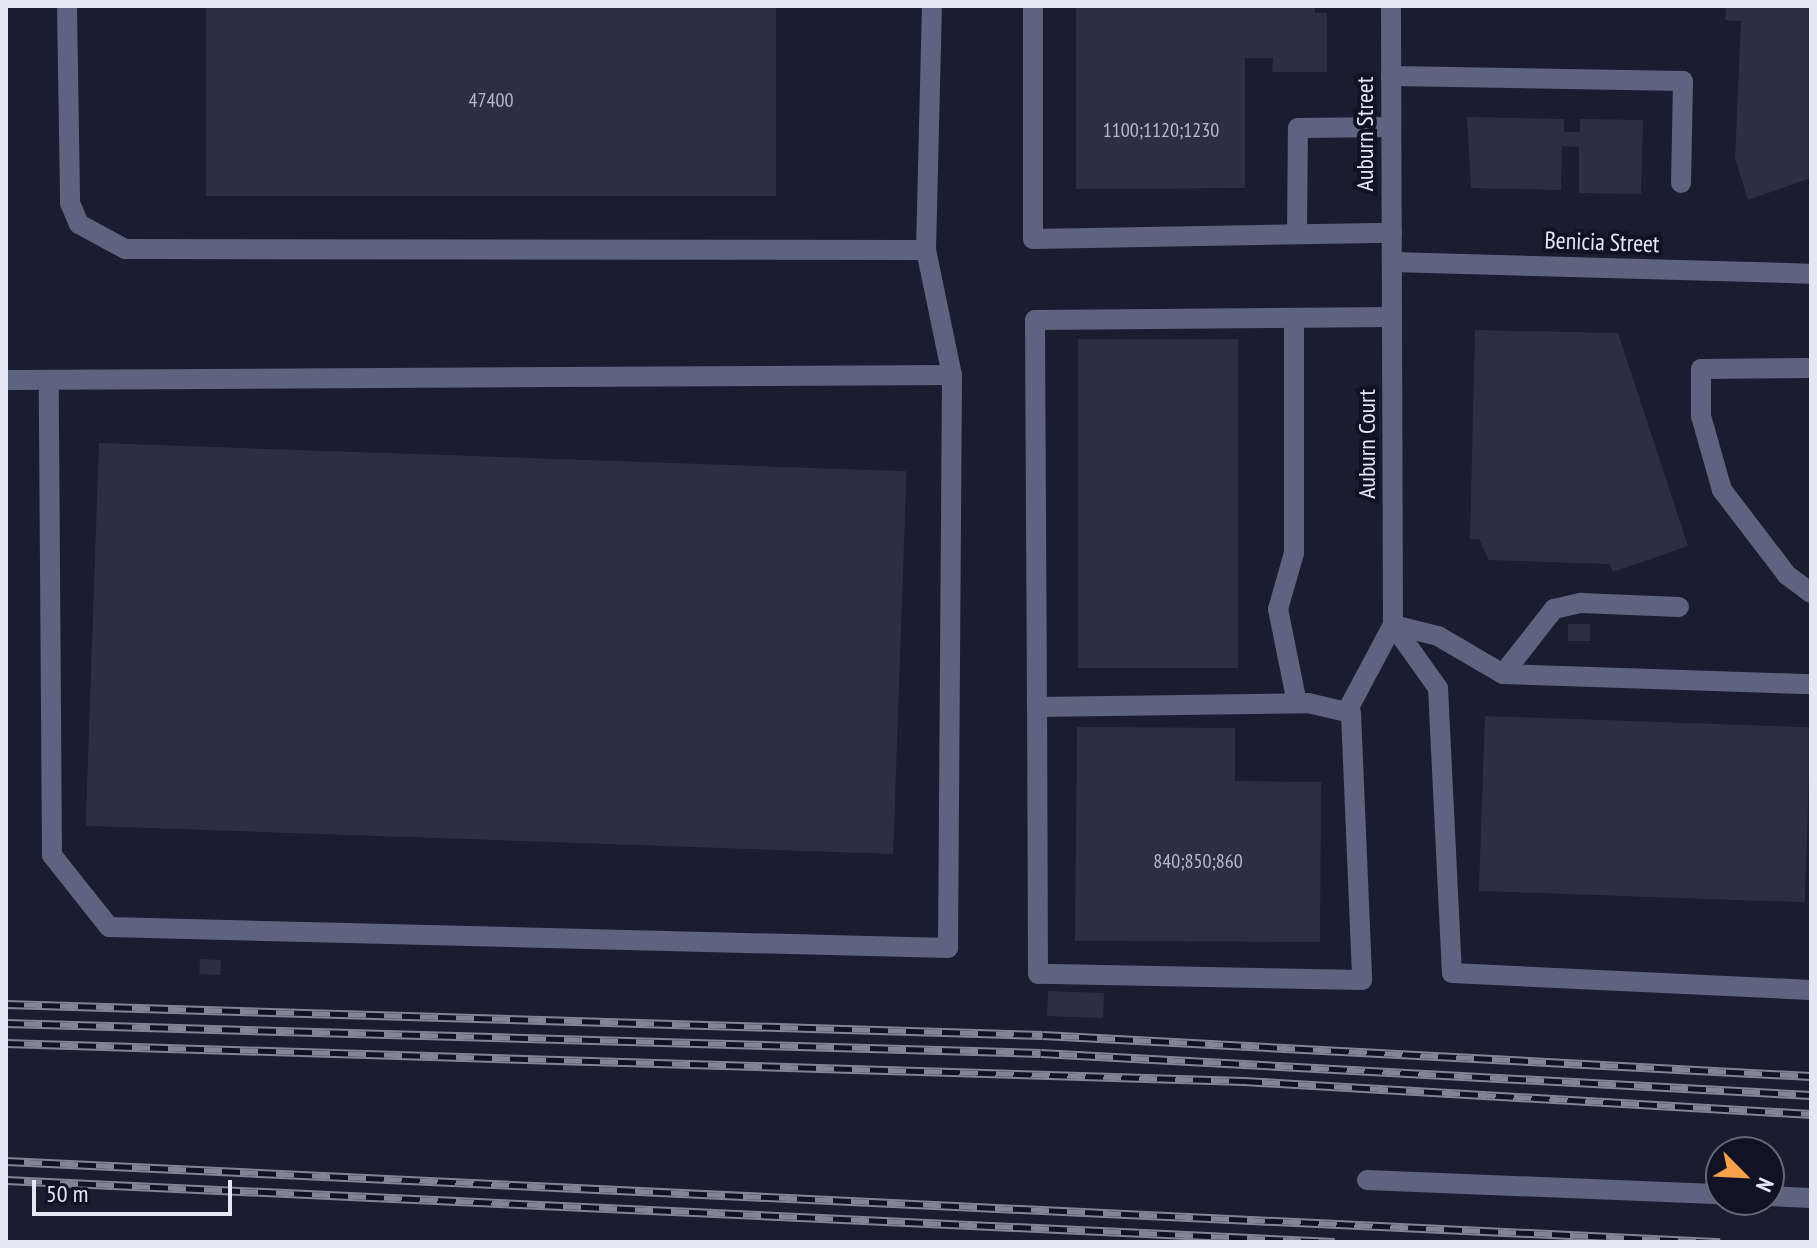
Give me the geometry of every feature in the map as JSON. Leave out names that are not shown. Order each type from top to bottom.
[{"type":"street","points":[[67,6],[70,203],[79,224],[125,249],[926,250]]},
{"type":"street","points":[[49,380],[52,855],[109,927],[948,948],[952,375],[926,250],[932,6]]},
{"type":"street","points":[[1033,6],[1033,239],[1392,233]]},
{"type":"street","name":"Auburn Street","points":[[1391,6],[1392,262]]},
{"type":"street","points":[[1391,76],[1683,81],[1681,183]]},
{"type":"street","points":[[1297,234],[1298,128],[1391,127]]},
{"type":"street","name":"Benicia Street","points":[[1392,262],[1811,274]]},
{"type":"street","name":"Auburn Court","points":[[1392,262],[1393,625]]},
{"type":"street","points":[[1037,707],[1297,703],[1347,711],[1357,722],[1362,980],[1038,974],[1035,320],[1392,317]]},
{"type":"street","points":[[1294,318],[1294,553],[1278,609],[1297,703]]},
{"type":"street","points":[[1811,368],[1701,369],[1701,416],[1722,490],[1777,564],[1811,593]]},
{"type":"street","points":[[6,380],[952,375]]},
{"type":"street","points":[[1503,674],[1554,609],[1679,607]]},
{"type":"street","points":[[1393,625],[1438,636],[1503,674],[1811,684]]},
{"type":"street","points":[[1347,711],[1393,625]]},
{"type":"street","points":[[1393,625],[1438,688],[1452,973],[1811,990]]},
{"type":"street","points":[[1367,1180],[1705,1193]]},
{"type":"street","points":[[1785,1197],[1811,1198]]},
{"type":"building","points":[[206,6],[776,6],[776,196],[206,196]]},
{"type":"building","points":[[1076,6],[1315,6],[1315,13],[1327,13],[1327,72],[1272,72],[1273,58],[1245,58],[1245,188],[1076,189]]},
{"type":"building","points":[[1726,6],[1811,6],[1811,178],[1748,200],[1735,158],[1741,21],[1725,20]]},
{"type":"building","points":[[1467,117],[1564,119],[1564,132],[1580,132],[1580,119],[1643,120],[1641,194],[1579,193],[1579,147],[1562,146],[1561,190],[1471,188]]},
{"type":"building","points":[[1475,330],[1618,333],[1688,546],[1613,572],[1609,564],[1489,560],[1479,539],[1470,539]]},
{"type":"building","points":[[1078,339],[1238,339],[1238,668],[1078,668]]},
{"type":"building","points":[[99,443],[907,471],[893,854],[86,826]]},
{"type":"building","points":[[1568,624],[1590,624],[1590,641],[1568,641]]},
{"type":"building","points":[[1485,716],[1811,727],[1805,902],[1479,891]]},
{"type":"building","points":[[1077,727],[1235,728],[1235,781],[1321,782],[1320,942],[1075,941]]},
{"type":"building","points":[[200,959],[221,960],[220,975],[199,974]]},
{"type":"building","points":[[1048,991],[1104,993],[1103,1018],[1047,1016]]},
{"type":"railway","points":[[6,1004],[1043,1035],[1811,1076]]},
{"type":"railway","points":[[6,1023],[1041,1053],[1811,1095]]},
{"type":"railway","points":[[6,1043],[1244,1081],[1811,1114]]},
{"type":"railway","points":[[6,1161],[1720,1242]]},
{"type":"railway","points":[[6,1180],[1335,1242]]}]
